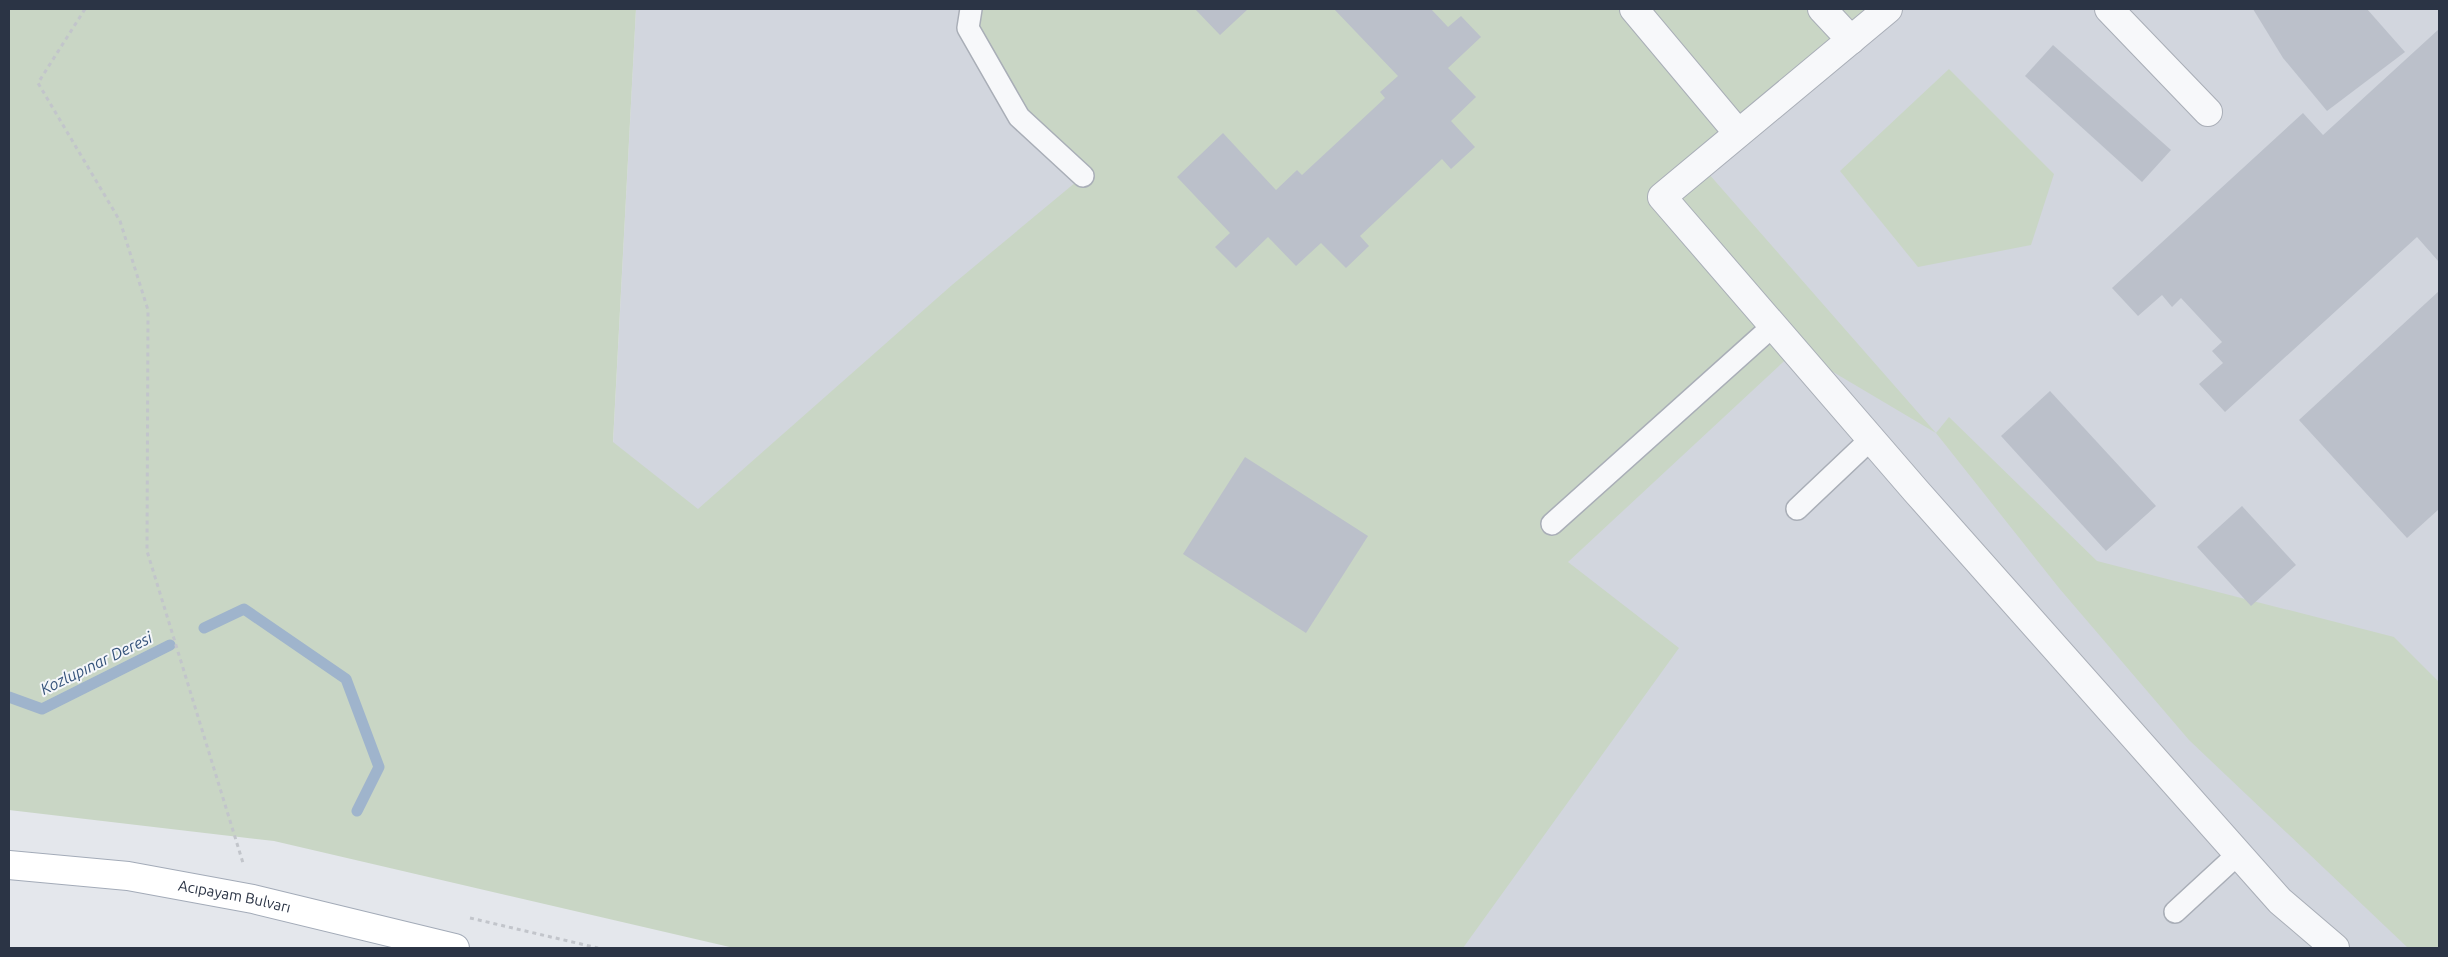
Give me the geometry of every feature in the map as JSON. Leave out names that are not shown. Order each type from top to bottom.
[{"type":"main road","name":"Acıpayam Bulvarı","points":[[9,865],[128,876],[253,899],[455,948]]},
{"type":"street","points":[[1634,9],[1738,133]]},
{"type":"street","points":[[1822,9],[1851,40]]},
{"type":"street","points":[[1888,9],[1662,197],[2238,854],[2280,900],[2335,948]]},
{"type":"street","points":[[2109,9],[2208,112]]},
{"type":"lane","points":[[971,9],[968,28],[1019,117],[1083,176]]},
{"type":"lane","points":[[1552,524],[1774,325]]},
{"type":"lane","points":[[1798,509],[1872,438]]},
{"type":"lane","points":[[2175,912],[2238,854]]},
{"type":"path","points":[[85,9],[38,83],[120,221],[148,310],[147,551],[253,899]]},
{"type":"shaded area","points":[[636,9],[2439,9],[2439,948],[1253,948],[613,443]]},
{"type":"green space","points":[[9,9],[636,9],[613,442],[698,509],[952,285],[1082,177],[1019,117],[971,9],[1888,9],[1701,165],[1936,433],[1796,350],[1568,562],[1679,648],[1463,948],[734,948],[274,841],[9,810]]},
{"type":"green space","points":[[1949,69],[2054,174],[2031,245],[1918,267],[1840,171]]},
{"type":"green space","points":[[1949,417],[2097,561],[2394,637],[2439,682],[2439,948],[2407,947],[2189,740],[2059,588],[1936,433]]},
{"type":"building","points":[[1195,9],[1248,9],[1220,35]]},
{"type":"building","points":[[1334,9],[1431,9],[1448,27],[1461,16],[1481,37],[1448,68],[1476,97],[1451,121],[1475,147],[1451,169],[1442,159],[1360,236],[1369,246],[1346,268],[1321,243],[1296,266],[1268,237],[1236,268],[1215,247],[1230,233],[1177,177],[1223,133],[1276,190],[1297,170],[1302,175],[1385,98],[1380,92],[1398,76]]},
{"type":"building","points":[[2253,9],[2367,9],[2405,52],[2327,111],[2283,58]]},
{"type":"building","points":[[2439,29],[2439,262],[2417,237],[2225,412],[2199,384],[2223,363],[2212,351],[2222,342],[2181,298],[2172,307],[2162,295],[2138,316],[2112,288],[2303,113],[2323,135]]},
{"type":"building","points":[[2053,45],[2171,150],[2142,182],[2025,76]]},
{"type":"building","points":[[2439,291],[2439,509],[2407,538],[2299,420]]},
{"type":"building","points":[[2050,391],[2156,506],[2106,551],[2001,436]]},
{"type":"building","points":[[1245,457],[1368,536],[1306,633],[1183,554]]},
{"type":"building","points":[[2242,506],[2296,565],[2251,606],[2197,547]]},
{"type":"waterway","name":"Kozlupınar Deresi","points":[[204,628],[244,609],[346,679],[379,767],[357,811]]},
{"type":"waterway","name":"Kozlupınar Deresi","points":[[9,697],[42,709],[170,645]]}]
